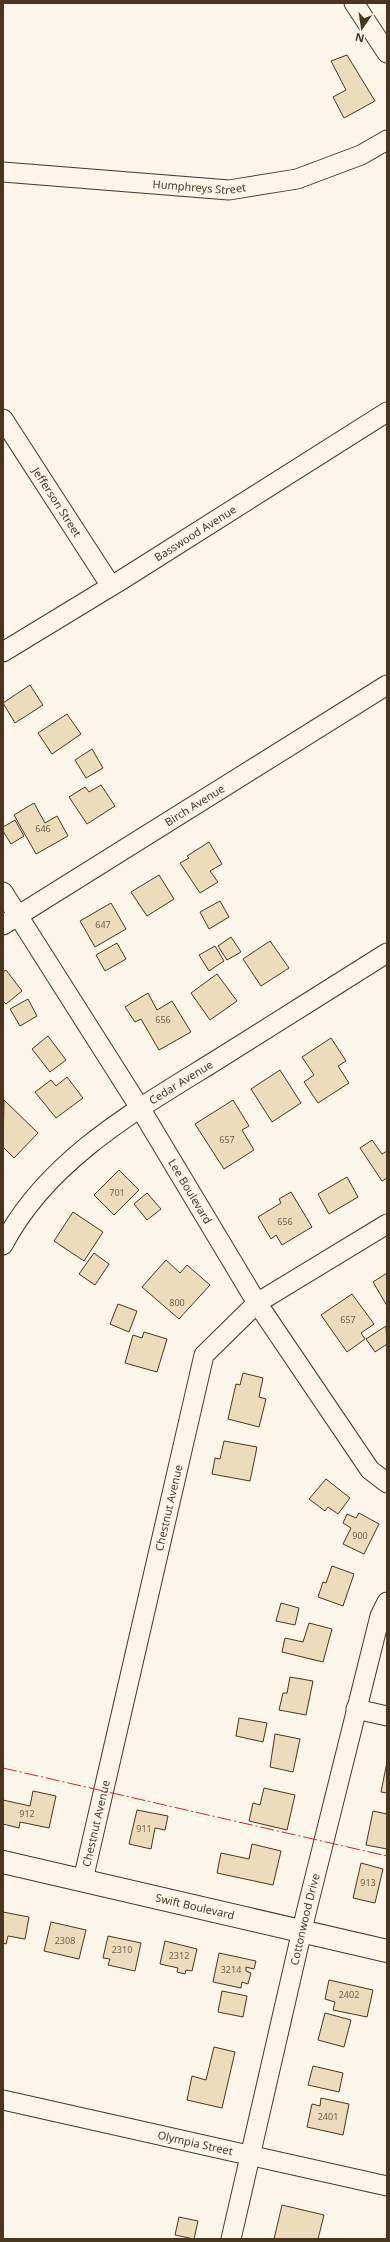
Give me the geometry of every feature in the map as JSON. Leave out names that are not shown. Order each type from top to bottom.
[{"type":"main road","name":"Swift Boulevard","points":[[3,1862],[387,1951]]},
{"type":"street","points":[[354,3],[387,53]]},
{"type":"street","name":"Humphreys Street","points":[[3,172],[229,190],[297,179],[361,155],[387,140]]},
{"type":"street","name":"Basswood Avenue","points":[[3,652],[111,586],[387,412]]},
{"type":"street","name":"Jefferson Street","points":[[3,419],[111,586]]},
{"type":"street","name":"Birch Avenue","points":[[10,920],[387,685]]},
{"type":"street","name":"Lee Boulevard","points":[[3,892],[10,920],[140,1108],[257,1304],[370,1470],[387,1483]]},
{"type":"street","name":"Cedar Avenue","points":[[3,1245],[14,1224],[69,1160],[140,1108],[387,953]]},
{"type":"street","name":"Chestnut Avenue","points":[[83,1880],[204,1355],[257,1304],[387,1224]]},
{"type":"street","name":"Cottonwood Drive","points":[[231,2239],[302,1931],[356,1709],[380,1616],[387,1602]]},
{"type":"street","points":[[356,1709],[387,1716]]},
{"type":"street","name":"Olympia Street","points":[[3,2100],[251,2154],[387,2186]]},
{"type":"building","points":[[347,55],[375,101],[344,118],[333,97],[346,90],[331,61]]},
{"type":"building","points":[[30,685],[43,705],[15,723],[3,703]]},
{"type":"building","points":[[67,714],[81,734],[52,754],[38,733]]},
{"type":"building","points":[[92,749],[103,768],[86,778],[75,760]]},
{"type":"building","points":[[101,785],[115,806],[87,824],[69,797],[85,787],[89,792]]},
{"type":"building","points":[[34,803],[45,823],[57,816],[68,836],[36,854],[14,815]]},
{"type":"building","points":[[15,820],[24,836],[11,844],[3,831],[3,827]]},
{"type":"building","points":[[209,842],[222,864],[210,871],[218,882],[200,893],[180,863],[189,858],[187,856]]},
{"type":"building","points":[[159,875],[174,899],[147,916],[131,892]]},
{"type":"building","points":[[220,901],[229,917],[209,929],[200,912]]},
{"type":"building","points":[[111,903],[126,929],[95,947],[80,921]]},
{"type":"building","points":[[231,937],[241,952],[227,960],[218,946]]},
{"type":"building","points":[[270,941],[289,968],[261,986],[243,959]]},
{"type":"building","points":[[117,943],[126,959],[105,971],[96,955]]},
{"type":"building","points":[[215,946],[224,961],[209,971],[199,955]]},
{"type":"building","points":[[6,970],[22,991],[6,1004],[3,1001],[3,972]]},
{"type":"building","points":[[217,974],[237,1001],[210,1020],[191,993]]},
{"type":"building","points":[[148,993],[157,1010],[172,1001],[191,1032],[159,1050],[141,1019],[135,1022],[125,1007]]},
{"type":"building","points":[[28,999],[37,1016],[20,1026],[10,1009]]},
{"type":"building","points":[[48,1036],[66,1060],[50,1072],[32,1049]]},
{"type":"building","points":[[331,1038],[346,1061],[338,1066],[349,1083],[318,1103],[304,1082],[314,1075],[302,1057]]},
{"type":"building","points":[[280,1070],[301,1103],[272,1122],[251,1089]]},
{"type":"building","points":[[67,1077],[83,1098],[56,1118],[35,1092],[51,1080],[56,1086]]},
{"type":"building","points":[[4,1100],[38,1133],[14,1158],[3,1147]]},
{"type":"building","points":[[233,1100],[249,1126],[242,1130],[254,1150],[224,1169],[195,1124]]},
{"type":"building","points":[[372,1140],[382,1154],[387,1151],[387,1178],[382,1181],[360,1148]]},
{"type":"building","points":[[119,1170],[139,1190],[114,1215],[94,1195]]},
{"type":"building","points":[[347,1177],[358,1197],[329,1214],[318,1194]]},
{"type":"building","points":[[291,1192],[312,1227],[282,1245],[276,1235],[271,1239],[258,1217],[281,1203],[279,1199]]},
{"type":"building","points":[[147,1193],[161,1209],[147,1220],[134,1204]]},
{"type":"building","points":[[73,1212],[103,1232],[84,1261],[54,1241]]},
{"type":"building","points":[[94,1253],[109,1264],[95,1285],[79,1274]]},
{"type":"building","points":[[166,1260],[180,1273],[187,1265],[210,1285],[179,1319],[142,1287]]},
{"type":"building","points":[[387,1273],[387,1306],[373,1282]]},
{"type":"building","points":[[352,1294],[374,1324],[361,1333],[365,1339],[347,1352],[321,1315]]},
{"type":"building","points":[[118,1304],[137,1311],[129,1332],[110,1324]]},
{"type":"building","points":[[386,1326],[387,1344],[375,1352],[366,1339]]},
{"type":"building","points":[[144,1332],[167,1339],[157,1372],[125,1363],[133,1335],[142,1338]]},
{"type":"building","points":[[243,1373],[263,1378],[259,1397],[266,1399],[259,1427],[228,1419],[236,1384],[240,1385]]},
{"type":"building","points":[[224,1441],[257,1447],[250,1481],[212,1474],[215,1458],[220,1459]]},
{"type":"building","points":[[326,1479],[350,1498],[338,1514],[328,1507],[325,1511],[309,1499]]},
{"type":"building","points":[[359,1513],[379,1524],[364,1554],[343,1544],[351,1528],[343,1523],[347,1514],[356,1518]]},
{"type":"building","points":[[332,1566],[354,1574],[343,1606],[318,1597],[323,1582],[326,1583]]},
{"type":"building","points":[[281,1603],[299,1608],[295,1625],[276,1621]]},
{"type":"building","points":[[309,1623],[332,1629],[323,1662],[282,1652],[285,1638],[303,1642]]},
{"type":"building","points":[[290,1677],[313,1681],[306,1715],[279,1710],[283,1693],[287,1693]]},
{"type":"building","points":[[239,1718],[267,1723],[263,1742],[236,1736]]},
{"type":"building","points":[[275,1734],[300,1739],[293,1772],[270,1767]]},
{"type":"building","points":[[387,1762],[387,1793],[381,1792]]},
{"type":"building","points":[[264,1788],[295,1795],[287,1830],[249,1821],[253,1803],[260,1805]]},
{"type":"building","points":[[33,1791],[56,1796],[49,1828],[20,1822],[19,1828],[3,1824],[3,1800],[30,1806]]},
{"type":"building","points":[[137,1810],[168,1816],[165,1830],[155,1828],[151,1849],[129,1844]]},
{"type":"building","points":[[373,1811],[387,1814],[387,1849],[366,1845]]},
{"type":"building","points":[[252,1844],[281,1851],[273,1885],[217,1873],[221,1853],[249,1859]]},
{"type":"building","points":[[361,1863],[383,1869],[375,1903],[353,1898]]},
{"type":"building","points":[[3,1912],[29,1917],[25,1939],[8,1936],[6,1944],[3,1943]]},
{"type":"building","points":[[51,1922],[86,1930],[79,1959],[44,1951]]},
{"type":"building","points":[[108,1936],[141,1943],[135,1971],[108,1965],[110,1959],[103,1958]]},
{"type":"building","points":[[165,1941],[197,1949],[192,1971],[186,1970],[185,1974],[177,1972],[178,1968],[160,1964]]},
{"type":"building","points":[[219,1953],[256,1961],[254,1969],[246,1967],[246,1971],[251,1973],[248,1984],[242,1982],[241,1988],[213,1982]]},
{"type":"building","points":[[329,1980],[373,1990],[367,2017],[333,2010],[335,2002],[325,1999]]},
{"type":"building","points":[[222,1991],[247,1996],[243,2017],[218,2012]]},
{"type":"building","points":[[325,2013],[351,2020],[344,2047],[318,2040]]},
{"type":"building","points":[[214,2047],[235,2052],[222,2108],[187,2100],[192,2076],[206,2080]]},
{"type":"building","points":[[313,2066],[343,2073],[339,2092],[308,2085]]},
{"type":"building","points":[[321,2098],[349,2104],[343,2135],[307,2127],[312,2104],[320,2106]]},
{"type":"building","points":[[282,2205],[324,2215],[318,2239],[274,2239]]},
{"type":"building","points":[[179,2217],[198,2221],[194,2239],[175,2235]]},
{"type":"power","points":[[3,1768],[387,1856]]}]
